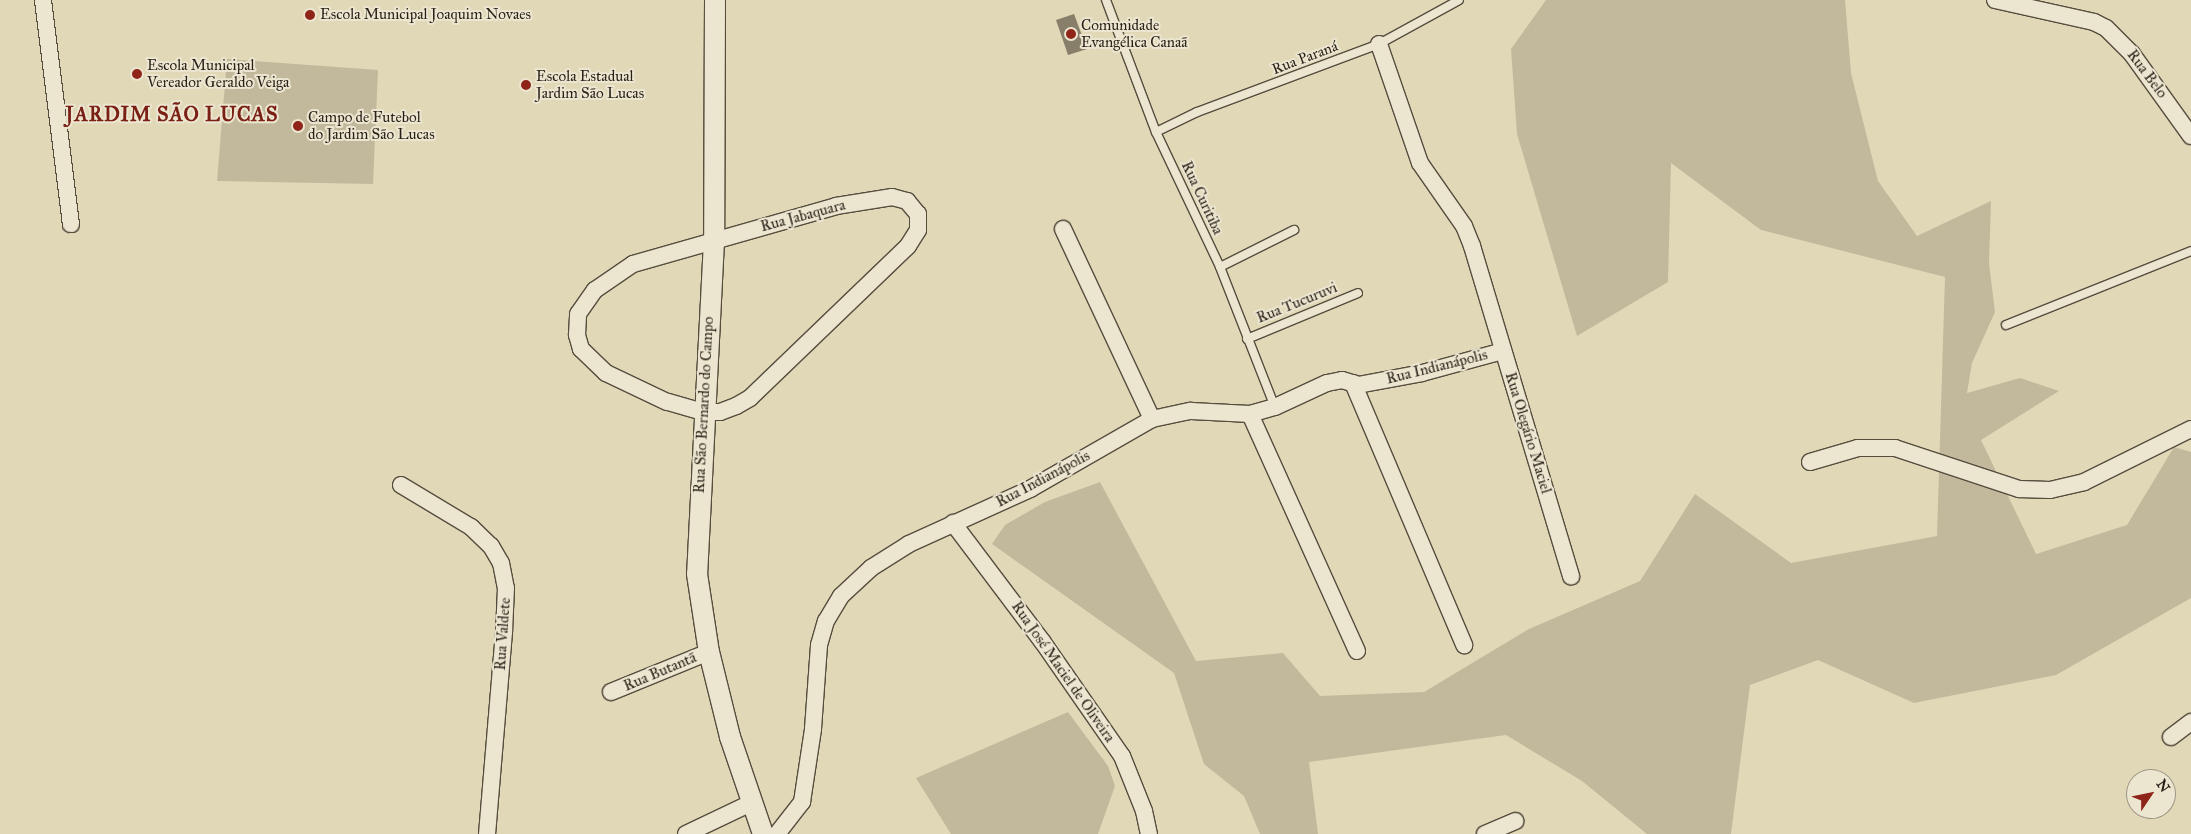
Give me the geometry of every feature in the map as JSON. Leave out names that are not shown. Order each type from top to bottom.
[{"type":"street","points":[[43,0],[71,224]]},
{"type":"street","name":"Rua São Bernardo do Campo","points":[[715,0],[714,240],[703,412],[697,574],[709,652],[752,803],[763,834]]},
{"type":"street","name":"Rua Belo","points":[[1995,0],[2094,22],[2117,36],[2191,136]]},
{"type":"street","name":"Rua Olegário Maciel","points":[[1379,44],[1420,164],[1464,226],[1472,246],[1571,577]]},
{"type":"street","name":"Rua Jabaquara","points":[[892,197],[914,206],[919,222],[918,230],[908,246],[891,264],[750,398],[720,412],[703,412],[667,402],[606,373],[581,349],[576,334],[578,314],[594,290],[612,275],[633,264],[836,206],[892,197]]},
{"type":"street","points":[[1063,229],[1152,419]]},
{"type":"street","name":"Rua Indianápolis","points":[[777,834],[802,802],[814,730],[820,645],[826,621],[841,596],[871,568],[908,544],[953,522],[1030,489],[1152,419],[1191,412],[1250,414],[1275,407],[1327,383],[1342,380],[1353,383],[1422,373],[1503,351]]},
{"type":"street","points":[[1353,383],[1464,645]]},
{"type":"street","points":[[1250,414],[1357,651]]},
{"type":"street","points":[[1810,462],[1858,448],[1895,448],[2019,489],[2050,490],[2084,482],[2191,429]]},
{"type":"street","name":"Rua Valdete","points":[[401,485],[471,527],[492,546],[502,563],[506,588],[504,632],[487,834]]},
{"type":"street","name":"Rua José Maciel de Oliveira","points":[[953,522],[1042,641],[1122,756],[1144,811],[1149,834]]},
{"type":"street","name":"Rua Butantã","points":[[611,692],[709,652]]},
{"type":"street","points":[[2171,737],[2191,722]]},
{"type":"street","points":[[686,834],[752,803]]},
{"type":"street","points":[[1485,834],[1515,821]]},
{"type":"lane","name":"Rua Curitiba","points":[[1106,0],[1156,132],[1220,267],[1275,407]]},
{"type":"lane","name":"Rua Paraná","points":[[1156,132],[1197,112],[1379,44],[1459,0]]},
{"type":"lane","points":[[1220,267],[1294,230]]},
{"type":"lane","points":[[2006,325],[2191,251]]},
{"type":"lane","name":"Rua Tucuruvi","points":[[1247,339],[1358,293]]},
{"type":"shaded area","points":[[1546,0],[1845,0],[1851,73],[1878,181],[1917,236],[1991,201],[1989,263],[1995,312],[1972,363],[1967,393],[2020,378],[2059,391],[1981,440],[2036,554],[2127,525],[2174,447],[2191,452],[2191,598],[2056,675],[1914,703],[1818,660],[1750,685],[1731,834],[1647,834],[1582,781],[1506,735],[1309,762],[1318,834],[1260,834],[1244,796],[1204,764],[1174,673],[992,544],[1005,525],[1045,502],[1100,482],[1196,661],[1283,653],[1320,696],[1424,692],[1529,629],[1640,581],[1695,494],[1791,563],[1937,536],[1945,277],[1761,230],[1671,163],[1668,282],[1577,336],[1517,134],[1511,49]]},
{"type":"shaded area","name":"Campo de Futebol do Jardim São Lucas","points":[[227,59],[378,70],[373,184],[217,181]]},
{"type":"shaded area","points":[[1068,712],[1108,766],[1115,786],[1098,834],[951,834],[916,778]]},
{"type":"building","name":"Comunidade Evangélica Canaã","points":[[1074,14],[1087,49],[1068,55],[1056,20]]},
{"type":"place","name":"Escola Municipal Joaquim Novaes","points":[[310,15]]},
{"type":"place","name":"Comunidade Evangélica Canaã","points":[[1071,34]]},
{"type":"place","name":"Escola Municipal Vereador Geraldo Veiga","points":[[137,74]]},
{"type":"place","name":"Escola Estadual Jardim São Lucas","points":[[526,85]]},
{"type":"place","name":"Campo de Futebol do Jardim São Lucas","points":[[298,126]]},
{"type":"district","name":"JARDIM SÃO LUCAS","points":[[172,114]]}]
